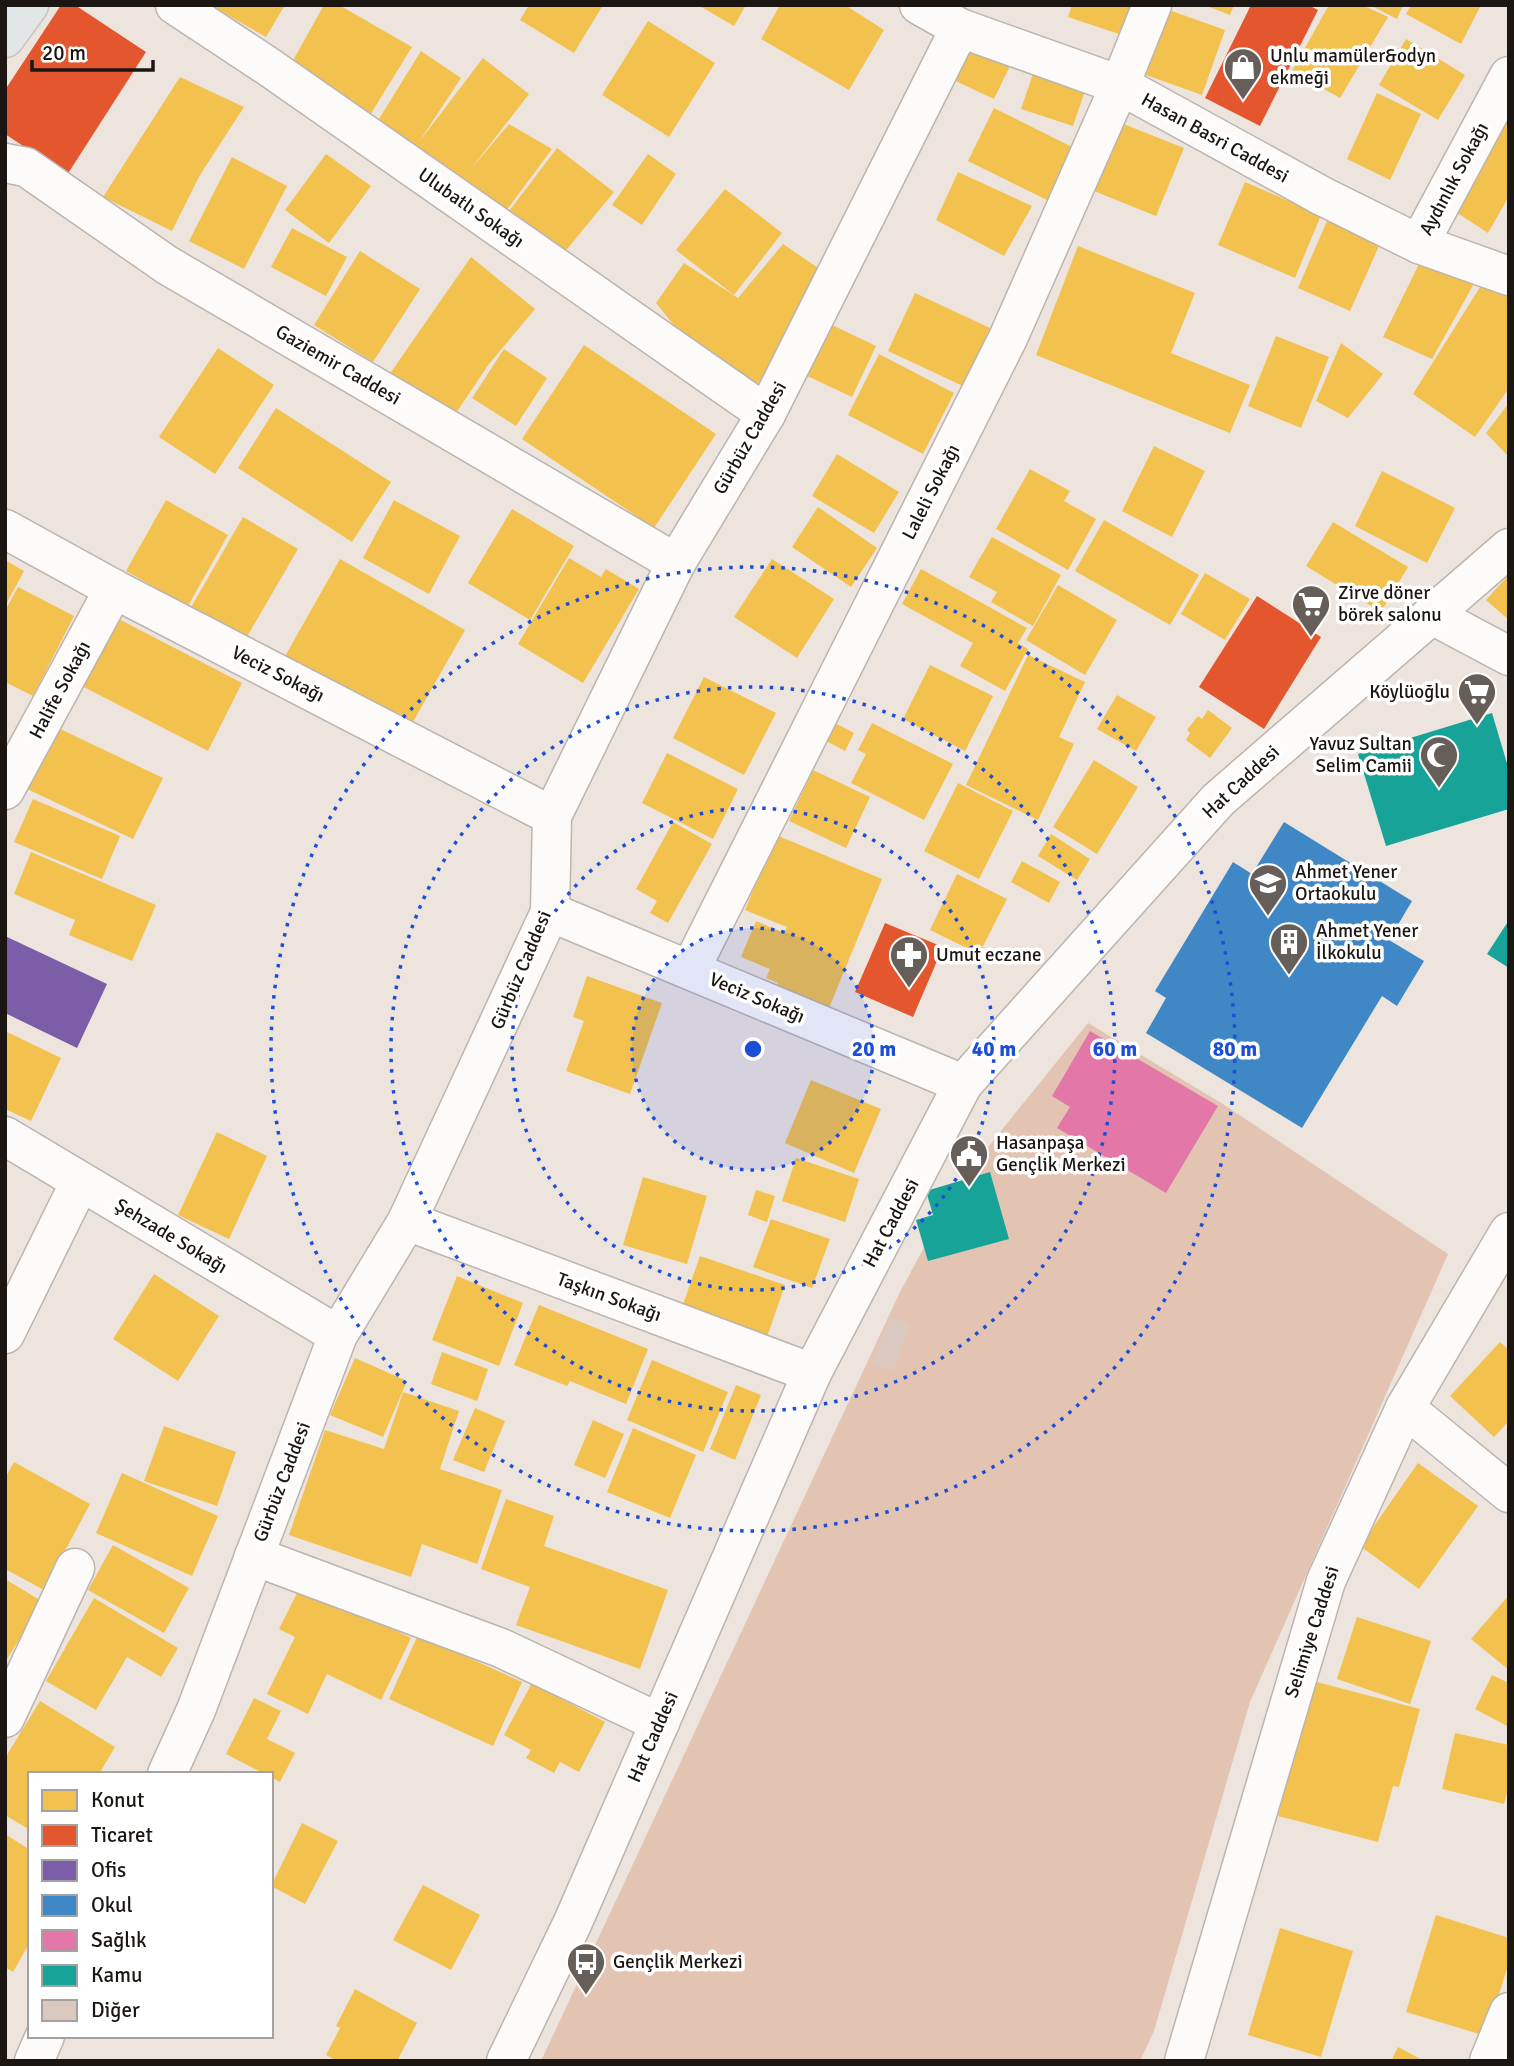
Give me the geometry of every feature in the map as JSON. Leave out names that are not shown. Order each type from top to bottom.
[{"type":"main road","points":[[5,38],[29,5]]},
{"type":"street","name":"Ulubatlı Sokağı","points":[[175,5],[269,67],[766,414]]},
{"type":"street","name":"Hasan Basri Caddesi","points":[[919,5],[960,28],[1120,85],[1322,196],[1419,244],[1509,276]]},
{"type":"street","name":"Laleli Sokağı","points":[[690,970],[1009,338],[1120,85],[1152,5]]},
{"type":"street","name":"Gürbüz Caddesi","points":[[168,1772],[196,1710],[338,1335],[407,1221],[550,912],[552,816],[676,563],[766,414],[960,28]]},
{"type":"street","name":"Aydınlık Sokağı","points":[[1419,244],[1509,76]]},
{"type":"street","name":"Gaziemir Caddesi","points":[[5,163],[26,167],[167,265],[676,563]]},
{"type":"street","name":"Veciz Sokağı","points":[[5,529],[114,589],[552,816]]},
{"type":"street","name":"Hat Caddesi","points":[[506,2061],[573,1922],[812,1373],[963,1084],[1218,800],[1509,548]]},
{"type":"street","name":"Halife Sokağı","points":[[5,790],[114,589]]},
{"type":"street","points":[[1432,615],[1509,656]]},
{"type":"street","name":"Veciz Sokağı","points":[[550,912],[963,1084]]},
{"type":"street","name":"Şehzade Sokağı","points":[[5,1136],[338,1335]]},
{"type":"street","points":[[5,1334],[80,1182]]},
{"type":"street","name":"Taşkın Sokağı","points":[[407,1221],[812,1373]]},
{"type":"street","name":"Selimiye Caddesi","points":[[1184,2061],[1326,1581],[1405,1408],[1509,1232]]},
{"type":"street","points":[[1405,1408],[1509,1493]]},
{"type":"street","points":[[254,1556],[500,1648],[660,1723]]},
{"type":"street","points":[[5,1718],[75,1568]]},
{"type":"street","points":[[1489,2061],[1509,2012]]},
{"type":"street","points":[[34,2061],[45,2038]]},
{"type":"shaded area","points":[[1088,1023],[1223,1104],[1448,1254],[1250,1702],[1154,2031],[1140,2061],[541,2061],[900,1292],[959,1183]]},
{"type":"building: Konut","points":[[210,5],[285,5],[266,37]]},
{"type":"building: Konut","points":[[324,5],[339,5],[412,47],[367,120],[291,64]]},
{"type":"building: Konut","points":[[529,5],[603,5],[574,53],[520,20]]},
{"type":"building: Konut","points":[[698,5],[746,5],[734,26]]},
{"type":"building: Konut","points":[[780,5],[845,5],[884,30],[849,90],[761,39]]},
{"type":"building: Konut","points":[[1072,5],[1139,5],[1128,37],[1068,17]]},
{"type":"building: Konut","points":[[1204,5],[1234,5],[1230,15]]},
{"type":"building: Konut","points":[[1329,5],[1362,5],[1388,17],[1340,98],[1292,71]]},
{"type":"building: Konut","points":[[1370,5],[1403,5],[1397,19]]},
{"type":"building: Konut","points":[[1411,5],[1481,5],[1461,44],[1406,14]]},
{"type":"building: Konut","points":[[1169,10],[1225,30],[1202,95],[1146,75]]},
{"type":"building: Konut","points":[[648,21],[715,63],[669,137],[602,95]]},
{"type":"building: Konut","points":[[1406,39],[1465,75],[1438,120],[1379,85]]},
{"type":"building: Konut","points":[[966,40],[1012,62],[994,99],[949,78]]},
{"type":"building: Konut","points":[[421,51],[461,78],[419,142],[483,58],[529,94],[471,169],[509,124],[552,149],[500,219],[374,127]]},
{"type":"building: Konut","points":[[1036,65],[1088,82],[1073,126],[1021,109]]},
{"type":"building: Konut","points":[[180,77],[244,107],[200,175],[172,231],[103,197]]},
{"type":"building: Konut","points":[[1377,93],[1421,114],[1390,180],[1347,159]]},
{"type":"building: Konut","points":[[1509,93],[1509,196],[1488,233],[1445,205]]},
{"type":"building: Konut","points":[[994,108],[1074,148],[1049,201],[968,161]]},
{"type":"building: Konut","points":[[1111,119],[1184,148],[1156,216],[1084,187]]},
{"type":"building: Konut","points":[[557,148],[614,192],[559,259],[500,223]]},
{"type":"building: Konut","points":[[326,154],[371,186],[329,243],[285,210]]},
{"type":"building: Konut","points":[[648,154],[676,174],[642,225],[612,205]]},
{"type":"building: Konut","points":[[232,157],[287,186],[244,269],[189,241]]},
{"type":"building: Konut","points":[[958,172],[1032,206],[1004,256],[936,220]]},
{"type":"building: Konut","points":[[1245,182],[1321,215],[1295,278],[1218,245]]},
{"type":"building: Konut","points":[[725,189],[782,233],[734,295],[676,250]]},
{"type":"building: Konut","points":[[1330,214],[1383,237],[1350,311],[1298,288]]},
{"type":"building: Konut","points":[[292,228],[347,257],[326,296],[271,267]]},
{"type":"building: Konut","points":[[783,244],[827,274],[757,385],[697,354],[656,303],[684,263],[738,298]]},
{"type":"building: Konut","points":[[1078,246],[1195,293],[1171,353],[1250,385],[1230,433],[1036,355]]},
{"type":"building: Konut","points":[[360,251],[420,289],[373,362],[314,325]]},
{"type":"building: Konut","points":[[1424,254],[1476,280],[1432,359],[1383,337]]},
{"type":"building: Konut","points":[[471,257],[535,309],[489,364],[452,419],[389,375]]},
{"type":"building: Konut","points":[[1482,284],[1509,297],[1509,388],[1475,437],[1413,394]]},
{"type":"building: Konut","points":[[915,293],[990,328],[963,386],[888,351]]},
{"type":"building: Konut","points":[[830,324],[876,346],[852,397],[805,375]]},
{"type":"building: Konut","points":[[1276,336],[1329,357],[1301,428],[1248,406]]},
{"type":"building: Konut","points":[[1341,343],[1383,374],[1348,418],[1316,401]]},
{"type":"building: Konut","points":[[584,345],[716,434],[654,528],[522,439]]},
{"type":"building: Konut","points":[[218,348],[274,385],[215,474],[159,437]]},
{"type":"building: Konut","points":[[504,349],[547,378],[516,426],[472,398]]},
{"type":"building: Konut","points":[[879,354],[954,393],[923,454],[848,415]]},
{"type":"building: Konut","points":[[1509,403],[1509,457],[1486,433]]},
{"type":"building: Konut","points":[[276,408],[391,482],[352,542],[238,468]]},
{"type":"building: Konut","points":[[1154,446],[1205,471],[1172,537],[1122,511]]},
{"type":"building: Konut","points":[[837,454],[899,492],[874,533],[812,496]]},
{"type":"building: Konut","points":[[1030,469],[1070,491],[1064,501],[1096,519],[1068,570],[996,529]]},
{"type":"building: Konut","points":[[1382,471],[1455,508],[1427,563],[1355,526]]},
{"type":"building: Konut","points":[[166,500],[228,535],[188,606],[126,571]]},
{"type":"building: Konut","points":[[394,500],[460,536],[429,594],[363,558]]},
{"type":"building: Konut","points":[[818,507],[877,548],[851,587],[792,547]]},
{"type":"building: Konut","points":[[512,509],[574,546],[530,620],[468,583]]},
{"type":"building: Konut","points":[[243,517],[298,549],[241,647],[186,616]]},
{"type":"building: Konut","points":[[1104,520],[1199,575],[1170,625],[1075,571]]},
{"type":"building: Konut","points":[[1333,522],[1408,567],[1381,612],[1306,566]]},
{"type":"building: Konut","points":[[992,537],[1061,575],[1033,626],[991,602],[997,592],[969,577]]},
{"type":"building: Konut","points":[[569,558],[601,577],[606,569],[639,589],[583,683],[518,644]]},
{"type":"building: Konut","points":[[340,559],[465,630],[409,729],[284,658]]},
{"type":"building: Konut","points":[[772,559],[834,599],[797,658],[734,617]]},
{"type":"building: Konut","points":[[5,560],[24,571],[5,606]]},
{"type":"building: Konut","points":[[921,569],[1027,628],[1018,643],[1028,649],[1005,691],[960,666],[973,643],[902,604]]},
{"type":"building: Konut","points":[[1205,573],[1250,599],[1225,640],[1181,614]]},
{"type":"building: Konut","points":[[1509,575],[1509,620],[1486,600]]},
{"type":"building: Konut","points":[[1058,585],[1117,620],[1085,675],[1026,640]]},
{"type":"building: Konut","points":[[18,587],[74,616],[33,696],[5,682],[5,611]]},
{"type":"building: Konut","points":[[113,616],[242,683],[208,751],[78,684]]},
{"type":"building: Konut","points":[[1028,655],[1085,682],[1059,737],[1074,744],[1038,820],[966,785]]},
{"type":"building: Konut","points":[[930,665],[993,696],[965,751],[903,719]]},
{"type":"building: Konut","points":[[704,677],[776,713],[744,775],[673,738]]},
{"type":"building: Konut","points":[[1117,695],[1156,717],[1136,751],[1097,729]]},
{"type":"building: Konut","points":[[1208,710],[1232,728],[1210,758],[1186,740],[1190,733],[1187,730],[1198,716],[1202,719]]},
{"type":"building: Konut","points":[[835,723],[854,733],[845,751],[826,741]]},
{"type":"building: Konut","points":[[872,723],[953,764],[924,820],[851,783],[866,754],[858,750]]},
{"type":"building: Konut","points":[[54,726],[163,778],[133,839],[25,788]]},
{"type":"building: Konut","points":[[667,753],[738,789],[713,839],[642,803]]},
{"type":"building: Konut","points":[[1094,760],[1138,787],[1097,854],[1053,827]]},
{"type":"building: Konut","points":[[813,770],[870,797],[846,848],[789,821]]},
{"type":"building: Konut","points":[[958,783],[1013,811],[979,879],[924,851]]},
{"type":"building: Konut","points":[[33,799],[120,836],[102,879],[14,842]]},
{"type":"building: Konut","points":[[673,822],[712,844],[668,923],[650,913],[657,901],[636,889]]},
{"type":"building: Konut","points":[[1051,834],[1090,859],[1077,880],[1038,856]]},
{"type":"building: Konut","points":[[776,835],[882,879],[829,1008],[776,987],[778,983],[766,978],[770,969],[741,957],[756,921],[784,933],[787,927],[745,910]]},
{"type":"building: Konut","points":[[31,852],[156,905],[132,961],[69,935],[75,920],[14,894]]},
{"type":"building: Konut","points":[[1022,861],[1060,882],[1049,903],[1011,882]]},
{"type":"building: Konut","points":[[957,874],[1007,899],[979,954],[930,930]]},
{"type":"building: Konut","points":[[587,976],[662,1003],[630,1094],[566,1071],[584,1021],[573,1017]]},
{"type":"building: Konut","points":[[5,1031],[61,1058],[31,1121],[5,1109]]},
{"type":"building: Konut","points":[[811,1080],[881,1109],[854,1173],[785,1143]]},
{"type":"building: Konut","points":[[217,1132],[267,1156],[229,1239],[178,1215]]},
{"type":"building: Konut","points":[[796,1158],[859,1179],[845,1222],[782,1201]]},
{"type":"building: Konut","points":[[643,1177],[707,1196],[687,1264],[623,1245]]},
{"type":"building: Konut","points":[[756,1190],[775,1196],[767,1222],[748,1215]]},
{"type":"building: Konut","points":[[771,1219],[830,1239],[812,1288],[753,1267]]},
{"type":"building: Konut","points":[[700,1256],[785,1285],[766,1340],[681,1310]]},
{"type":"building: Konut","points":[[154,1274],[219,1316],[178,1381],[113,1339]]},
{"type":"building: Konut","points":[[457,1276],[523,1303],[499,1366],[432,1340]]},
{"type":"building: Konut","points":[[539,1305],[648,1349],[626,1404],[570,1381],[567,1386],[514,1365]]},
{"type":"building: Konut","points":[[1500,1342],[1509,1350],[1509,1421],[1494,1437],[1450,1396]]},
{"type":"building: Konut","points":[[442,1352],[488,1369],[477,1401],[431,1384]]},
{"type":"building: Konut","points":[[355,1358],[407,1381],[383,1437],[330,1415]]},
{"type":"building: Konut","points":[[652,1360],[728,1392],[703,1452],[627,1420]]},
{"type":"building: Konut","points":[[736,1385],[761,1395],[735,1460],[710,1449]]},
{"type":"building: Konut","points":[[403,1392],[459,1411],[440,1469],[502,1490],[477,1564],[422,1544],[411,1577],[289,1535],[325,1430],[384,1449]]},
{"type":"building: Konut","points":[[475,1408],[505,1421],[484,1472],[453,1460]]},
{"type":"building: Konut","points":[[593,1420],[624,1434],[605,1478],[574,1465]]},
{"type":"building: Konut","points":[[164,1426],[236,1452],[217,1506],[144,1481]]},
{"type":"building: Konut","points":[[633,1428],[696,1455],[670,1518],[607,1492]]},
{"type":"building: Konut","points":[[14,1462],[90,1504],[44,1590],[5,1569],[5,1478]]},
{"type":"building: Konut","points":[[1418,1463],[1478,1506],[1419,1589],[1360,1546]]},
{"type":"building: Konut","points":[[122,1473],[218,1516],[192,1576],[96,1533]]},
{"type":"building: Konut","points":[[506,1499],[554,1516],[544,1546],[668,1590],[640,1669],[516,1625],[530,1587],[481,1569]]},
{"type":"building: Konut","points":[[113,1545],[189,1588],[164,1633],[88,1590]]},
{"type":"building: Konut","points":[[5,1579],[43,1602],[5,1662]]},
{"type":"building: Konut","points":[[301,1585],[411,1638],[381,1700],[327,1674],[308,1714],[267,1694],[295,1637],[279,1629]]},
{"type":"building: Konut","points":[[1509,1595],[1509,1670],[1471,1639]]},
{"type":"building: Konut","points":[[94,1598],[178,1648],[161,1677],[127,1657],[96,1710],[46,1681]]},
{"type":"building: Konut","points":[[1357,1617],[1431,1641],[1410,1704],[1337,1679]]},
{"type":"building: Konut","points":[[418,1635],[522,1682],[493,1746],[389,1699]]},
{"type":"building: Konut","points":[[1492,1675],[1509,1683],[1509,1727],[1475,1709]]},
{"type":"building: Konut","points":[[1313,1681],[1420,1709],[1399,1787],[1393,1786],[1378,1842],[1278,1816]]},
{"type":"building: Konut","points":[[532,1683],[605,1722],[579,1772],[560,1762],[554,1773],[526,1758],[531,1750],[504,1735]]},
{"type":"building: Konut","points":[[254,1698],[281,1711],[267,1739],[295,1753],[280,1782],[273,1778],[273,1772],[261,1772],[226,1754]]},
{"type":"building: Konut","points":[[40,1701],[115,1747],[100,1772],[28,1772],[28,1829],[5,1815],[5,1758]]},
{"type":"building: Konut","points":[[1455,1733],[1509,1745],[1509,1785],[1504,1804],[1442,1789]]},
{"type":"building: Konut","points":[[302,1823],[338,1841],[305,1904],[273,1887],[273,1882]]},
{"type":"building: Konut","points":[[5,1834],[28,1849],[28,1946],[13,1972],[5,1967]]},
{"type":"building: Konut","points":[[423,1885],[480,1915],[451,1970],[393,1940]]},
{"type":"building: Konut","points":[[1436,1915],[1509,1938],[1509,1962],[1486,2036],[1406,2012]]},
{"type":"building: Konut","points":[[1280,1928],[1353,1951],[1321,2057],[1248,2035]]},
{"type":"building: Konut","points":[[355,1989],[417,2023],[397,2061],[337,2061],[326,2055],[340,2028],[336,2026]]},
{"type":"building: Konut","points":[[1398,2047],[1424,2061],[1391,2061]]},
{"type":"building: Ticaret","points":[[61,5],[75,5],[146,52],[67,175],[5,134],[5,90]]},
{"type":"building: Ticaret","points":[[1251,5],[1308,5],[1318,10],[1260,126],[1205,98]]},
{"type":"building: Ticaret","points":[[1257,596],[1321,637],[1264,729],[1199,687]]},
{"type":"building: Ticaret","points":[[885,923],[943,947],[913,1017],[855,992]]},
{"type":"building: Ofis","points":[[5,936],[107,984],[77,1048],[5,1013]]},
{"type":"building: Okul","name":"Ahmet Yener İlkokulu","points":[[1284,822],[1412,901],[1389,940],[1424,961],[1397,1006],[1382,996],[1302,1128],[1146,1033],[1166,998],[1155,991],[1233,862],[1252,874]]},
{"type":"building: Sağlık","points":[[1090,1031],[1218,1106],[1166,1193],[1057,1128],[1070,1107],[1052,1096]]},
{"type":"building: Kamu","name":"Yavuz Sultan Selim Camii","points":[[1492,713],[1509,770],[1509,809],[1386,846],[1358,754]]},
{"type":"building: Kamu","points":[[1509,920],[1509,968],[1487,954]]},
{"type":"building: Kamu","points":[[990,1172],[1009,1239],[928,1261],[916,1220],[933,1215],[926,1191]]},
{"type":"building: Diğer","points":[[890,1317],[910,1325],[893,1371],[872,1363]]},
{"type":"place","name":"Unlu mamüler&odyn ekmeği","points":[[1243,101]]},
{"type":"place","name":"Zirve döner börek salonu","points":[[1311,638]]},
{"type":"place","name":"Köylüoğlu","points":[[1477,726]]},
{"type":"place","name":"Yavuz Sultan Selim Camii","points":[[1439,789]]},
{"type":"place","name":"Ahmet Yener Ortaokulu","points":[[1268,917]]},
{"type":"place","name":"Ahmet Yener İlkokulu","points":[[1289,976]]},
{"type":"place","name":"Umut eczane","points":[[909,989]]},
{"type":"place","name":"Hasanpaşa Gençlik Merkezi","points":[[969,1188]]},
{"type":"place","name":"Gençlik Merkezi","points":[[586,1996]]}]
